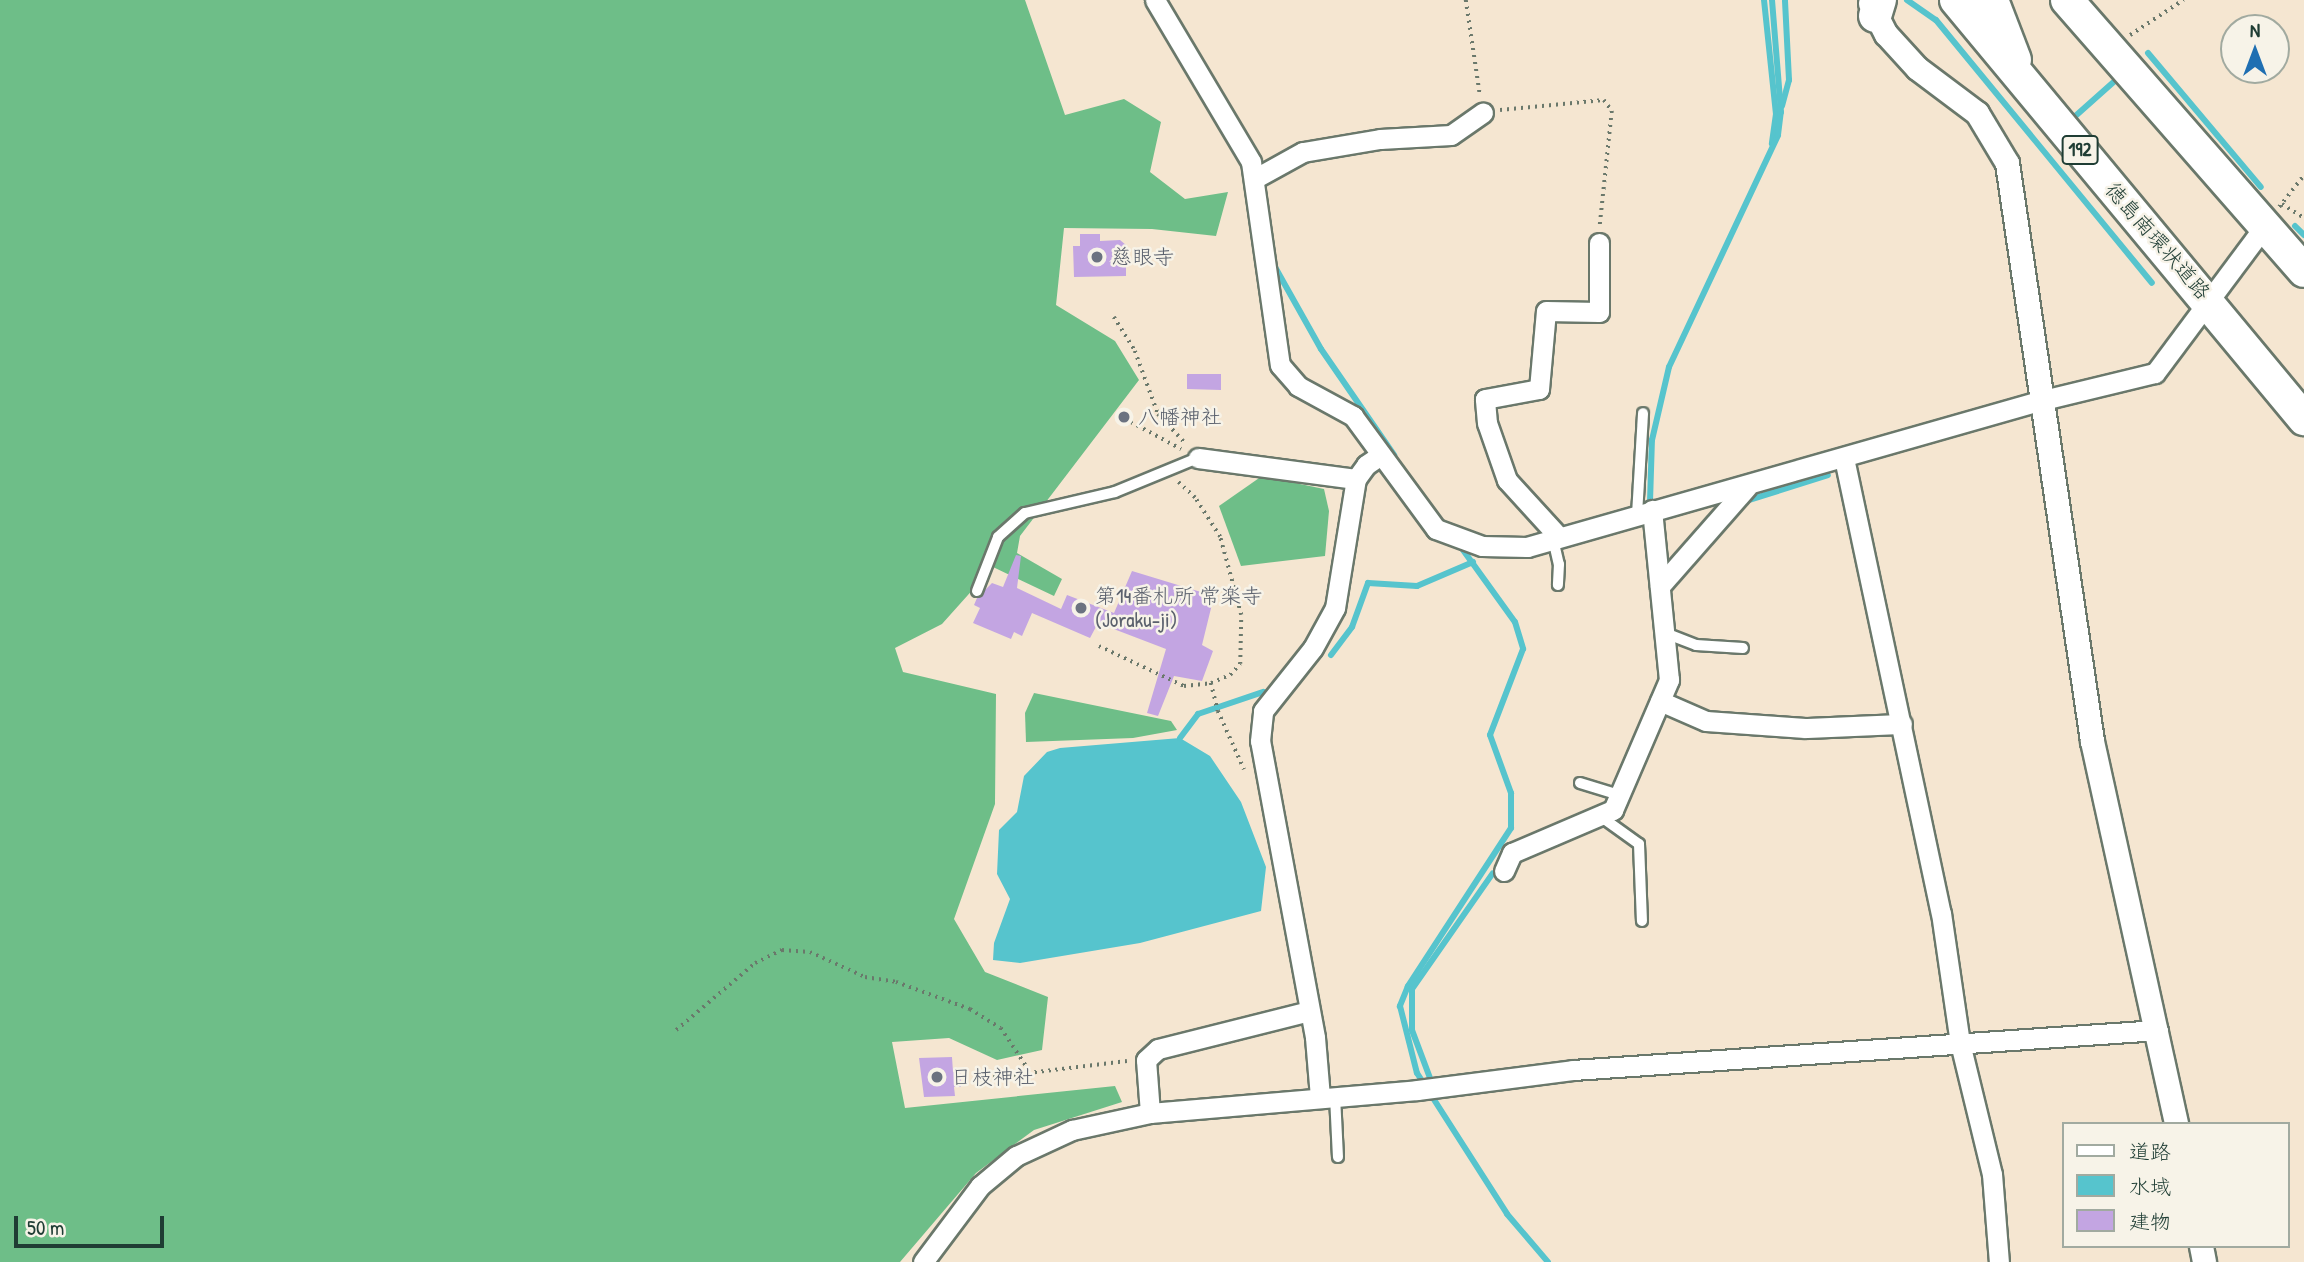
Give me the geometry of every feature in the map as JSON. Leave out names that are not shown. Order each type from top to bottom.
[{"type":"highway","name":"徳島南環状道路","points":[[1955,0],[2207,298],[2304,419]]},
{"type":"highway","points":[[1992,0],[2024,84]]},
{"type":"highway","points":[[2067,0],[2263,228],[2304,271]]},
{"type":"street","points":[[1156,0],[1251,162],[1280,365],[1298,386],[1353,416],[1428,520],[1456,538],[1505,549],[1556,538],[1748,486],[2039,401],[2155,373],[2207,298],[2263,228]]},
{"type":"street","points":[[1875,5],[1917,68],[1977,114],[2007,163],[2039,401],[2092,741],[2158,1030],[2176,1122]]},
{"type":"street","points":[[1254,179],[1303,152],[1380,139],[1451,135],[1483,114]]},
{"type":"street","points":[[1556,538],[1507,480],[1487,423],[1485,399],[1539,389],[1546,311],[1599,312],[1599,243]]},
{"type":"street","points":[[1327,1097],[1273,816],[1274,799],[1260,760],[1260,741],[1263,711],[1313,648],[1335,608],[1356,479],[1366,465],[1381,455]]},
{"type":"street","points":[[1198,458],[1356,479]]},
{"type":"street","points":[[1844,458],[1941,912],[1960,1042],[1992,1174],[1999,1262]]},
{"type":"street","points":[[1660,586],[1748,486]]},
{"type":"street","points":[[1504,871],[1512,853],[1613,810],[1669,680],[1660,586],[1644,512]]},
{"type":"street","points":[[1660,701],[1706,721],[1805,728],[1902,724]]},
{"type":"street","points":[[1150,1113],[1146,1060],[1158,1048],[1309,1011]]},
{"type":"street","points":[[923,1262],[980,1186],[1016,1156],[1072,1130],[1150,1113],[1417,1090],[1573,1070],[2158,1030]]},
{"type":"lane","points":[[1643,413],[1644,512]]},
{"type":"lane","points":[[977,591],[998,537],[1026,513],[1115,492],[1169,473],[1198,458]]},
{"type":"lane","points":[[1556,538],[1558,585]]},
{"type":"lane","points":[[1664,633],[1696,645],[1743,648]]},
{"type":"lane","points":[[1580,783],[1619,795]]},
{"type":"lane","points":[[1600,816],[1639,844],[1642,921]]},
{"type":"lane","points":[[1327,1097],[1338,1157]]},
{"type":"path","points":[[1466,0],[1483,114],[1541,103],[1604,100],[1612,110],[1599,243]]},
{"type":"path","points":[[2108,50],[2183,0]]},
{"type":"path","points":[[2263,228],[2304,175]]},
{"type":"path","points":[[2282,204],[2304,218]]},
{"type":"path","points":[[1114,317],[1135,351],[1158,414],[1198,458]]},
{"type":"path","points":[[1131,422],[1198,458]]},
{"type":"path","points":[[1099,646],[1184,686],[1211,683],[1230,676],[1240,664],[1241,615],[1220,537],[1195,498],[1169,473]]},
{"type":"path","points":[[1211,683],[1217,711]]},
{"type":"path","points":[[677,1030],[755,963],[782,950],[810,952],[866,977],[896,982],[970,1009],[1001,1028],[1030,1072]]},
{"type":"path","points":[[979,1079],[1146,1060]]},
{"type":"green space","points":[[0,0],[1025,0],[1065,115],[1124,99],[1161,122],[1150,172],[1185,199],[1228,192],[1216,236],[1152,229],[1064,228],[1056,305],[1115,341],[1139,380],[1020,536],[1017,553],[1062,579],[1054,596],[993,567],[942,624],[895,648],[903,672],[996,694],[995,804],[954,919],[985,972],[1048,997],[1042,1050],[997,1060],[949,1038],[892,1042],[905,1108],[1115,1086],[1122,1102],[1034,1130],[976,1173],[900,1262],[0,1262]]},
{"type":"green space","points":[[1262,476],[1324,489],[1329,511],[1325,556],[1241,566],[1219,506]]},
{"type":"green space","points":[[1034,693],[1171,721],[1177,730],[1133,738],[1026,742],[1025,713]]},
{"type":"water","points":[[1180,738],[1210,756],[1241,802],[1266,867],[1261,911],[1140,943],[1020,963],[993,960],[994,943],[1010,899],[997,874],[999,830],[1017,812],[1024,776],[1047,752],[1060,748]]},
{"type":"building","points":[[1080,234],[1100,234],[1100,241],[1120,240],[1126,245],[1126,276],[1074,277],[1073,246],[1080,246]]},
{"type":"building","points":[[1187,374],[1221,374],[1221,390],[1187,389]]},
{"type":"building","points":[[1016,555],[1021,556],[1017,588],[1061,609],[1067,595],[1114,613],[1132,571],[1214,596],[1202,645],[1213,651],[1202,681],[1174,676],[1158,716],[1147,713],[1166,649],[1098,623],[1090,638],[1032,613],[1022,636],[1014,632],[1011,639],[973,623],[980,608],[974,605],[977,598],[992,583],[1003,587]]},
{"type":"building","points":[[952,1057],[953,1072],[961,1071],[961,1087],[954,1087],[955,1096],[924,1097],[919,1058]]},
{"type":"waterway","points":[[1764,0],[1776,114],[1772,144]]},
{"type":"waterway","points":[[1650,502],[1652,440],[1669,367],[1778,135],[1781,112],[1772,0]]},
{"type":"waterway","points":[[1782,106],[1789,80],[1785,0]]},
{"type":"waterway","points":[[1907,0],[1936,20],[2152,283]]},
{"type":"waterway","points":[[2148,53],[2261,187]]},
{"type":"waterway","points":[[2072,119],[2116,80]]},
{"type":"waterway","points":[[2295,226],[2304,235]]},
{"type":"waterway","points":[[1275,267],[1321,349],[1394,455]]},
{"type":"waterway","points":[[1743,502],[1828,475]]},
{"type":"waterway","points":[[1458,543],[1515,622],[1523,649],[1490,735],[1511,793],[1511,828],[1408,986],[1400,1006],[1417,1073],[1507,1214],[1548,1262]]},
{"type":"waterway","points":[[1331,655],[1352,627],[1368,583],[1417,586],[1473,562]]},
{"type":"waterway","points":[[1180,738],[1198,714],[1263,692]]},
{"type":"waterway","points":[[1433,1086],[1412,1030],[1412,989],[1493,873]]},
{"type":"place","name":"慈眼寺","points":[[1097,257]]},
{"type":"place","name":"八幡神社","points":[[1124,417]]},
{"type":"place","name":"第14番札所 常楽寺 (Joraku-ji)","points":[[1081,608]]},
{"type":"place","name":"日枝神社","points":[[937,1077]]}]
